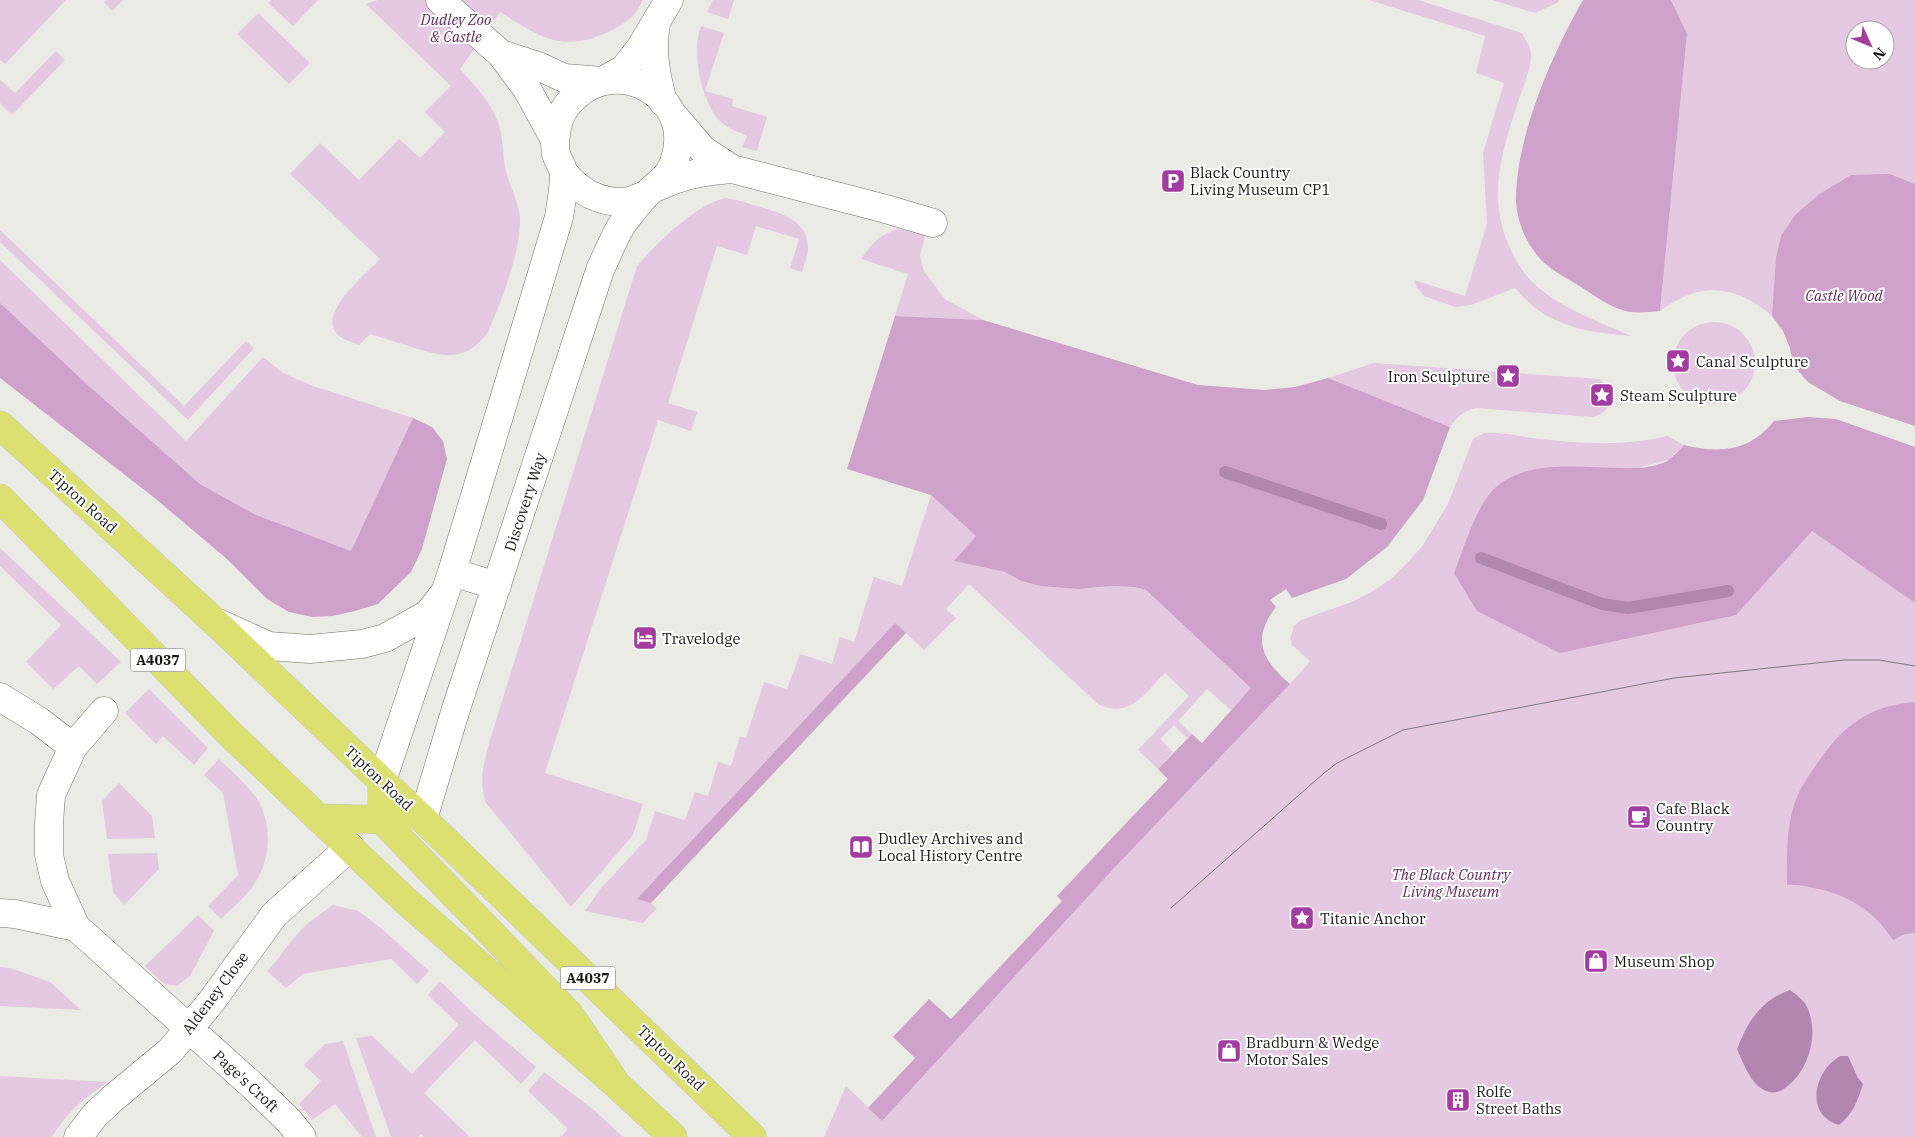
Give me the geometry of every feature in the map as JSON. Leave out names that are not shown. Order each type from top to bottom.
[{"type":"main road","name":"Tipton Road","points":[[0,425],[214,620],[752,1137]]},
{"type":"main road","name":"A4037","points":[[0,498],[230,734],[406,902],[673,1137]]},
{"type":"main road","points":[[382,781],[382,820],[570,1016],[626,1094]]},
{"type":"main road","points":[[319,818],[423,819]]},
{"type":"main road","points":[[350,847],[382,820]]},
{"type":"street","points":[[440,0],[501,54],[527,89],[555,140]]},
{"type":"street","points":[[663,10],[641,47],[624,69],[584,88],[568,103],[559,119],[555,140],[556,153],[564,173],[576,186],[594,198],[624,202],[690,174],[732,169]]},
{"type":"street","name":"Discovery Way","points":[[423,819],[455,712],[600,270],[623,224],[670,172],[677,152],[678,136],[654,70],[653,40],[663,10]]},
{"type":"street","points":[[501,54],[538,66],[564,78],[602,81],[624,79],[638,83],[657,94],[703,150],[732,169],[933,223]]},
{"type":"street","points":[[382,781],[449,582],[559,217],[564,173]]},
{"type":"street","points":[[449,582],[497,586]]},
{"type":"street","points":[[214,620],[268,646],[310,649],[362,644],[385,638],[428,614],[449,582]]},
{"type":"street","points":[[0,697],[39,721],[73,747]]},
{"type":"street","points":[[76,927],[54,882],[49,855],[51,795],[73,747],[104,711]]},
{"type":"street","name":"Aldeney Close","points":[[78,1137],[106,1104],[170,1052],[211,1002],[274,915],[350,847]]},
{"type":"street","points":[[0,913],[15,914],[76,927]]},
{"type":"street","name":"Page's Croft","points":[[76,927],[289,1121],[302,1137]]},
{"type":"green space","points":[[0,0],[66,0],[5,64],[0,60]]},
{"type":"green space","points":[[106,0],[123,0],[112,11],[104,2]]},
{"type":"green space","points":[[271,0],[318,0],[293,26],[268,3]]},
{"type":"green space","name":"Dudley Zoo & Castle","points":[[378,0],[643,0],[633,16],[625,23],[594,38],[572,42],[543,37],[500,12],[460,69],[485,98],[495,115],[502,137],[505,167],[518,205],[520,224],[519,238],[511,272],[488,332],[472,348],[455,355],[437,354],[370,334],[359,345],[345,340],[338,335],[333,326],[333,316],[338,306],[355,284],[380,259],[290,174],[320,143],[359,180],[399,139],[420,158],[445,132],[425,112],[451,86],[366,4]]},
{"type":"green space","points":[[713,0],[734,0],[728,19],[707,12]]},
{"type":"green space","points":[[1369,0],[1418,0],[1522,33],[1528,43],[1531,59],[1502,156],[1498,191],[1502,227],[1518,264],[1535,285],[1561,303],[1631,336],[1594,332],[1560,322],[1535,308],[1515,288],[1471,305],[1455,307],[1424,296],[1417,288],[1414,280],[1465,296],[1487,224],[1483,153],[1504,83],[1476,73],[1485,36]]},
{"type":"green space","points":[[1492,0],[1559,0],[1557,3],[1535,13]]},
{"type":"green space","points":[[1583,0],[1671,0],[1687,34],[1660,311],[1633,312],[1616,308],[1555,271],[1545,264],[1532,249],[1524,235],[1517,211],[1518,171],[1530,120],[1549,69]]},
{"type":"green space","points":[[1671,0],[1915,0],[1915,184],[1890,174],[1818,195],[1795,215],[1781,236],[1776,257],[1772,316],[1745,298],[1731,292],[1717,290],[1689,295],[1675,301],[1660,311],[1687,35]]},
{"type":"green space","points":[[258,13],[310,63],[289,84],[237,34]]},
{"type":"green space","points":[[701,26],[724,33],[705,91],[733,99],[732,106],[767,117],[757,151],[742,147],[747,136],[733,130],[720,121],[708,102],[703,89],[698,62],[698,36]]},
{"type":"green space","points":[[56,51],[65,60],[12,115],[0,103],[0,80],[15,93]]},
{"type":"green space","name":"Castle Wood","points":[[1890,174],[1915,184],[1915,426],[1840,401],[1808,382],[1793,365],[1790,348],[1783,331],[1772,316],[1776,257],[1781,236],[1795,215],[1818,195],[1851,175]]},
{"type":"green space","points":[[725,198],[741,201],[789,217],[805,233],[808,249],[807,255],[802,272],[790,268],[799,239],[756,226],[747,255],[717,246],[668,403],[697,412],[691,431],[658,420],[545,773],[643,804],[633,835],[571,907],[486,803],[482,786],[484,764],[637,266],[677,226],[701,208]]},
{"type":"green space","points":[[899,229],[925,235],[920,256],[924,271],[945,299],[983,320],[895,316],[908,274],[861,259],[877,240],[887,233]]},
{"type":"green space","points":[[0,230],[184,406],[246,341],[254,348],[188,420],[0,242]]},
{"type":"green space","points":[[0,260],[186,441],[263,357],[283,373],[313,386],[413,418],[351,551],[254,514],[200,484],[89,386],[0,303]]},
{"type":"green space","points":[[0,303],[89,386],[200,484],[254,514],[351,551],[413,418],[432,427],[443,441],[447,459],[422,549],[411,572],[378,604],[332,616],[312,617],[289,612],[267,599],[228,560],[156,499],[0,378]]},
{"type":"green space","points":[[895,316],[983,320],[1198,385],[1265,390],[1295,387],[1328,378],[1450,427],[1423,500],[1387,547],[1346,579],[1292,598],[1286,589],[1270,600],[1276,607],[1264,629],[1263,648],[1272,666],[1290,684],[1117,865],[882,1121],[868,1108],[915,1058],[893,1037],[929,999],[951,1019],[1062,901],[1057,896],[1168,779],[1158,769],[1192,734],[1202,743],[1251,688],[1146,590],[1135,587],[1111,586],[1078,589],[1040,586],[1021,581],[1005,572],[954,561],[976,536],[931,495],[847,469]]},
{"type":"green space","points":[[1706,322],[1722,322],[1737,329],[1748,340],[1755,355],[1752,379],[1743,392],[1722,404],[1706,404],[1691,397],[1680,386],[1673,371],[1673,355],[1680,340],[1691,329]]},
{"type":"green space","points":[[1374,363],[1599,379],[1608,389],[1610,401],[1604,411],[1592,417],[1476,408],[1461,415],[1450,427],[1328,378]]},
{"type":"green space","points":[[1808,417],[1836,419],[1915,447],[1915,603],[1812,531],[1736,615],[1560,653],[1477,611],[1454,573],[1482,505],[1500,484],[1515,475],[1550,467],[1639,468],[1651,466],[1667,461],[1684,445],[1710,449],[1734,448],[1755,439],[1774,421]]},
{"type":"green space","name":"The Black Country Living Museum","points":[[1484,433],[1589,443],[1620,443],[1667,436],[1684,445],[1668,460],[1637,468],[1559,653],[1598,644],[1812,531],[1915,603],[1915,1137],[824,1137],[846,1086],[882,1121],[1117,865],[1300,673],[1310,661],[1292,645],[1290,639],[1294,626],[1301,620],[1349,603],[1370,593],[1391,579],[1409,561],[1423,545],[1448,504],[1473,439]]},
{"type":"green space","points":[[931,495],[977,537],[954,561],[1005,572],[1021,581],[1040,586],[1078,589],[1111,586],[1135,587],[1146,590],[1252,688],[1231,710],[1207,689],[1178,721],[1192,734],[1187,738],[1174,725],[1160,739],[1173,752],[1158,769],[1138,750],[1189,696],[1165,673],[1143,696],[1128,706],[1119,709],[1098,704],[969,584],[946,609],[956,618],[924,650],[895,623],[638,898],[651,903],[657,908],[643,923],[585,911],[601,888],[646,840],[655,811],[685,820],[695,792],[708,796],[718,762],[731,766],[740,736],[746,738],[764,682],[787,689],[800,654],[832,664],[840,637],[854,642],[874,577],[902,586]]},
{"type":"green space","points":[[0,548],[121,662],[97,684],[79,666],[53,689],[26,662],[61,625],[0,566]]},
{"type":"green space","points":[[895,623],[906,633],[651,903],[637,899]]},
{"type":"green space","points":[[149,689],[208,748],[194,765],[163,736],[156,744],[125,713]]},
{"type":"green space","points":[[1915,702],[1915,933],[1905,934],[1893,940],[1878,920],[1849,899],[1800,885],[1787,885],[1788,835],[1794,805],[1804,784],[1816,765],[1846,729],[1869,714],[1883,708]]},
{"type":"green space","points":[[219,759],[256,797],[263,812],[268,832],[267,853],[255,883],[244,897],[221,919],[208,906],[238,875],[223,793],[204,775]]},
{"type":"green space","points":[[119,783],[152,816],[155,838],[107,839],[102,801]]},
{"type":"green space","points":[[157,853],[159,869],[124,905],[113,892],[108,854]]},
{"type":"green space","points":[[333,905],[358,911],[382,929],[429,971],[417,984],[391,959],[303,974],[286,988],[267,971],[303,928]]},
{"type":"green space","points":[[198,915],[214,931],[190,976],[177,986],[163,983],[145,966]]},
{"type":"green space","points":[[0,967],[10,968],[50,982],[81,1010],[0,1006]]},
{"type":"green space","points":[[440,981],[472,1012],[536,1067],[521,1084],[475,1040],[424,1093],[470,1137],[424,1137],[421,1134],[418,1137],[391,1137],[356,1038],[372,1036],[412,1074],[459,1025],[428,995]]},
{"type":"green space","points":[[343,1041],[376,1137],[362,1137],[335,1104],[312,1120],[299,1104],[321,1081],[304,1065],[325,1044]]},
{"type":"green space","points":[[544,1072],[595,1111],[623,1137],[561,1137],[568,1129],[528,1091]]},
{"type":"green space","points":[[0,1076],[108,1082],[77,1106],[52,1137],[0,1137]]},
{"type":"shaded area","points":[[1790,990],[1807,1006],[1811,1019],[1812,1042],[1800,1073],[1785,1088],[1780,1091],[1769,1092],[1759,1087],[1751,1077],[1737,1049],[1746,1029],[1763,1006],[1780,994]]},
{"type":"shaded area","points":[[1840,1056],[1848,1056],[1858,1078],[1863,1084],[1857,1101],[1844,1121],[1839,1125],[1828,1120],[1821,1112],[1817,1103],[1817,1092],[1824,1072]]},
{"type":"waterway","points":[[1225,472],[1381,524]]},
{"type":"waterway","points":[[1481,558],[1602,604],[1628,608],[1728,591]]},
{"type":"tram line","points":[[1171,908],[1337,763],[1403,730],[1674,678],[1845,660],[1879,660],[1915,666]]},
{"type":"place","name":"Black Country Living Museum CP1","points":[[1173,181]]},
{"type":"place","name":"Canal Sculpture","points":[[1678,361]]},
{"type":"place","name":"Iron Sculpture","points":[[1508,376]]},
{"type":"place","name":"Steam Sculpture","points":[[1602,395]]},
{"type":"place","name":"Travelodge","points":[[645,638]]},
{"type":"place","name":"Cafe Black Country","points":[[1639,817]]},
{"type":"place","name":"Dudley Archives and Local History Centre","points":[[861,847]]},
{"type":"place","name":"Titanic Anchor","points":[[1302,918]]},
{"type":"place","name":"Museum Shop","points":[[1596,961]]},
{"type":"place","name":"Bradburn & Wedge Motor Sales","points":[[1229,1051]]},
{"type":"place","name":"Rolfe Street Baths","points":[[1458,1100]]}]
